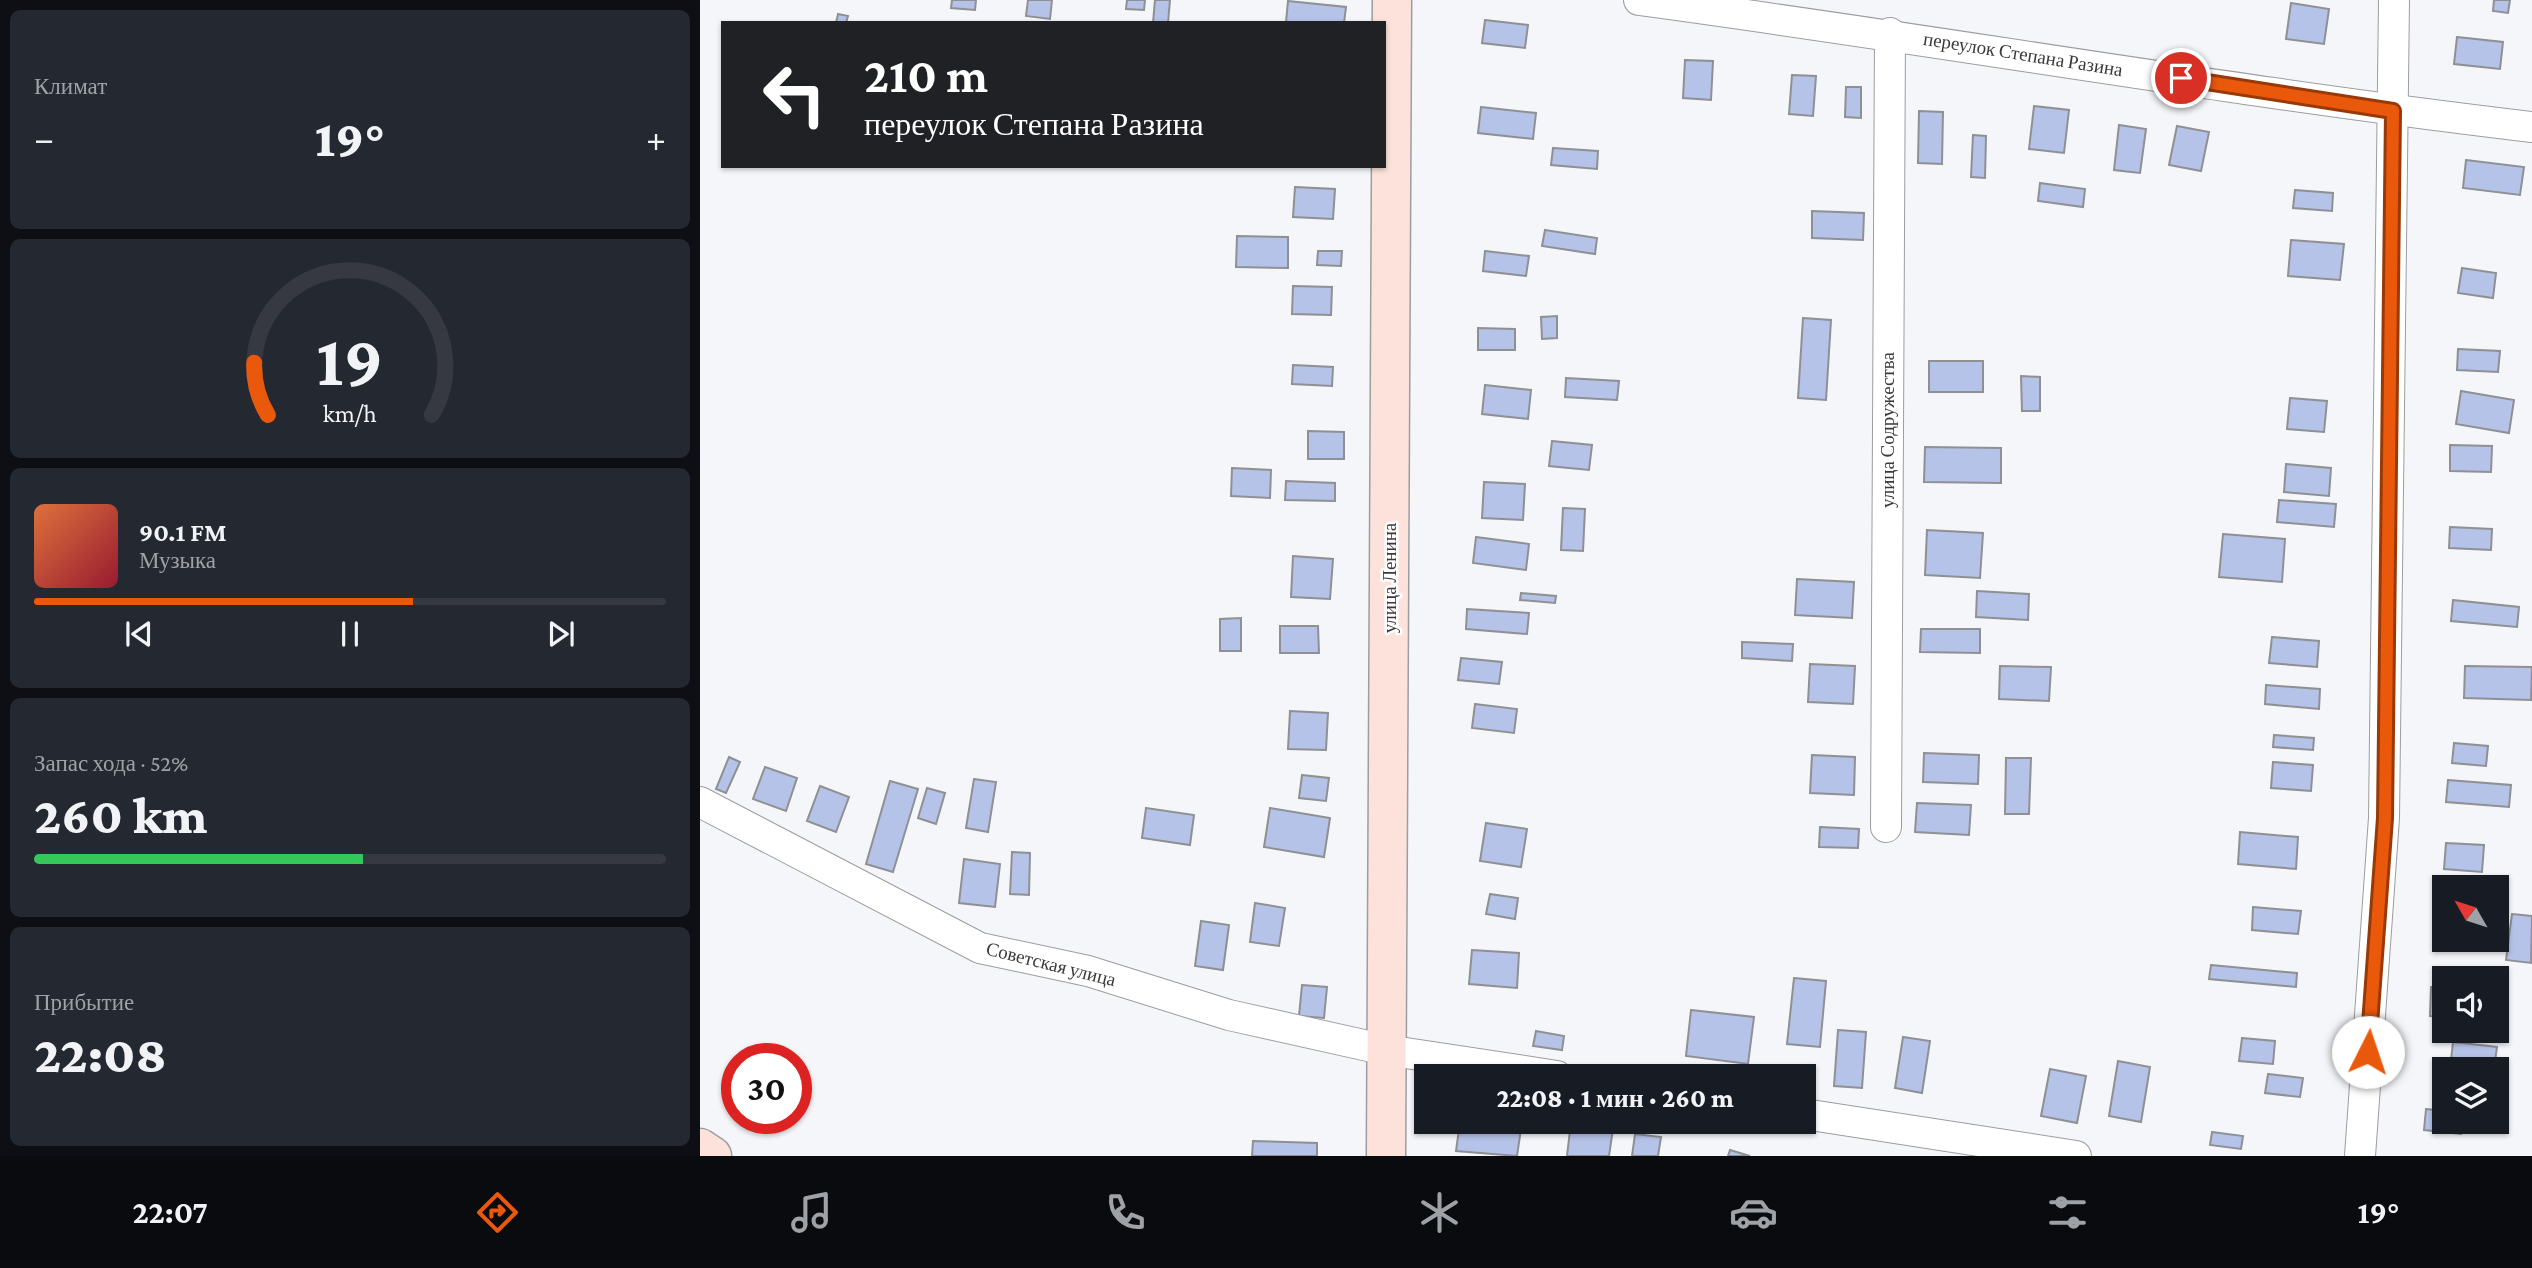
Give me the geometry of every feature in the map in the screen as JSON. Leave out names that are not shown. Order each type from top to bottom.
[{"type":"street","name":"улица Ленина","points":[[1386,1156],[1392,0]]},
{"type":"street","name":"переулок Степана Разина","points":[[1639,0],[1890,33],[2393,111],[2532,127]]},
{"type":"street","points":[[2360,1156],[2385,818],[2394,0]]},
{"type":"street","name":"улица Содружества","points":[[1886,827],[1890,33]]},
{"type":"street","name":"Советская улица","points":[[700,802],[980,948],[1088,971],[1229,1015],[1386,1050],[1478,1064]]},
{"type":"street","points":[[1816,1116],[2076,1156]]},
{"type":"street","points":[[700,1148],[712,1156]]},
{"type":"building","points":[[952,0],[976,0],[975,10],[951,8]]},
{"type":"building","points":[[1028,0],[1052,0],[1050,19],[1026,16]]},
{"type":"building","points":[[1127,0],[1145,0],[1144,10],[1126,9]]},
{"type":"building","points":[[1155,0],[1170,0],[1168,21],[1153,21]]},
{"type":"building","points":[[2494,0],[2510,0],[2508,13],[2493,11]]},
{"type":"building","points":[[1288,1],[1346,7],[1344,21],[1286,21]]},
{"type":"building","points":[[2291,3],[2329,9],[2324,44],[2286,39]]},
{"type":"building","points":[[838,14],[848,16],[847,21],[836,21]]},
{"type":"building","points":[[1485,20],[1528,25],[1525,48],[1482,43]]},
{"type":"building","points":[[2457,37],[2503,42],[2500,69],[2454,64]]},
{"type":"building","points":[[1685,60],[1713,61],[1711,100],[1683,98]]},
{"type":"building","points":[[1792,75],[1816,76],[1813,116],[1789,114]]},
{"type":"building","points":[[1846,87],[1861,87],[1861,118],[1845,117]]},
{"type":"building","points":[[2034,106],[2069,110],[2064,153],[2029,149]]},
{"type":"building","points":[[1481,107],[1536,113],[1533,139],[1478,133]]},
{"type":"building","points":[[1919,111],[1943,112],[1942,164],[1918,163]]},
{"type":"building","points":[[2119,125],[2146,129],[2140,173],[2114,170]]},
{"type":"building","points":[[2177,126],[2209,132],[2201,171],[2169,165]]},
{"type":"building","points":[[1973,135],[1986,136],[1985,178],[1971,177]]},
{"type":"building","points":[[1553,148],[1598,151],[1597,169],[1551,165]]},
{"type":"building","points":[[2466,160],[2524,167],[2520,195],[2463,188]]},
{"type":"building","points":[[2040,183],[2085,189],[2083,207],[2038,201]]},
{"type":"building","points":[[1295,187],[1335,189],[1333,219],[1293,217]]},
{"type":"building","points":[[2295,190],[2333,193],[2332,211],[2293,208]]},
{"type":"building","points":[[1812,211],[1864,213],[1863,240],[1812,238]]},
{"type":"building","points":[[1545,230],[1597,238],[1595,254],[1542,246]]},
{"type":"building","points":[[1237,236],[1288,237],[1288,268],[1236,267]]},
{"type":"building","points":[[2291,240],[2344,244],[2340,280],[2288,276]]},
{"type":"building","points":[[1318,251],[1342,251],[1341,266],[1317,265]]},
{"type":"building","points":[[1485,251],[1529,256],[1526,276],[1483,271]]},
{"type":"building","points":[[2462,268],[2496,273],[2493,298],[2458,293]]},
{"type":"building","points":[[1293,286],[1332,287],[1331,315],[1292,314]]},
{"type":"building","points":[[1557,316],[1557,338],[1542,339],[1541,317]]},
{"type":"building","points":[[1803,318],[1831,320],[1826,400],[1798,398]]},
{"type":"building","points":[[1478,328],[1515,329],[1515,350],[1478,350]]},
{"type":"building","points":[[2458,349],[2500,351],[2498,372],[2457,370]]},
{"type":"building","points":[[1929,361],[1983,361],[1983,392],[1929,392]]},
{"type":"building","points":[[1293,365],[1333,367],[1332,386],[1292,384]]},
{"type":"building","points":[[2021,376],[2040,377],[2040,411],[2022,411]]},
{"type":"building","points":[[1566,378],[1619,381],[1617,400],[1565,397]]},
{"type":"building","points":[[1485,385],[1531,390],[1528,419],[1482,414]]},
{"type":"building","points":[[2461,391],[2514,400],[2509,433],[2456,424]]},
{"type":"building","points":[[2290,398],[2327,401],[2324,432],[2287,429]]},
{"type":"building","points":[[1308,431],[1344,432],[1344,459],[1308,459]]},
{"type":"building","points":[[1552,441],[1592,445],[1589,470],[1549,466]]},
{"type":"building","points":[[2450,445],[2492,446],[2491,472],[2450,471]]},
{"type":"building","points":[[1925,447],[2001,448],[2001,483],[1924,482]]},
{"type":"building","points":[[2286,464],[2331,468],[2329,496],[2284,492]]},
{"type":"building","points":[[1232,468],[1271,470],[1270,498],[1231,496]]},
{"type":"building","points":[[1286,481],[1335,483],[1335,501],[1285,500]]},
{"type":"building","points":[[1484,482],[1525,484],[1523,520],[1482,518]]},
{"type":"building","points":[[2279,500],[2336,504],[2334,527],[2277,522]]},
{"type":"building","points":[[1563,508],[1585,509],[1583,551],[1561,550]]},
{"type":"building","points":[[2450,527],[2492,529],[2491,550],[2449,548]]},
{"type":"building","points":[[1927,530],[1983,533],[1980,578],[1925,575]]},
{"type":"building","points":[[2223,534],[2285,539],[2282,582],[2219,577]]},
{"type":"building","points":[[1476,537],[1529,544],[1526,570],[1473,563]]},
{"type":"building","points":[[1293,556],[1333,559],[1330,599],[1291,597]]},
{"type":"building","points":[[1797,579],[1854,582],[1852,618],[1795,615]]},
{"type":"building","points":[[1977,591],[2029,594],[2028,620],[1976,617]]},
{"type":"building","points":[[1521,593],[1556,596],[1555,603],[1520,600]]},
{"type":"building","points":[[2453,600],[2519,607],[2517,627],[2451,621]]},
{"type":"building","points":[[1467,609],[1529,613],[1527,634],[1466,629]]},
{"type":"building","points":[[1241,618],[1241,651],[1220,651],[1220,619]]},
{"type":"building","points":[[1280,626],[1318,626],[1319,653],[1280,653]]},
{"type":"building","points":[[1921,629],[1980,629],[1980,653],[1920,652]]},
{"type":"building","points":[[2272,637],[2319,641],[2317,667],[2269,663]]},
{"type":"building","points":[[1742,642],[1793,644],[1792,661],[1742,658]]},
{"type":"building","points":[[1461,658],[1502,662],[1499,684],[1458,680]]},
{"type":"building","points":[[1810,664],[1855,666],[1853,704],[1808,702]]},
{"type":"building","points":[[2000,666],[2051,667],[2049,701],[1999,699]]},
{"type":"building","points":[[2465,666],[2532,667],[2531,700],[2464,698]]},
{"type":"building","points":[[2266,685],[2320,689],[2319,709],[2265,704]]},
{"type":"building","points":[[1475,704],[1517,709],[1514,733],[1472,728]]},
{"type":"building","points":[[1290,711],[1328,713],[1326,750],[1288,749]]},
{"type":"building","points":[[2274,735],[2314,738],[2313,750],[2273,747]]},
{"type":"building","points":[[2454,743],[2488,746],[2486,766],[2452,763]]},
{"type":"building","points":[[1924,753],[1979,755],[1978,784],[1923,782]]},
{"type":"building","points":[[1812,755],[1855,757],[1854,795],[1810,793]]},
{"type":"building","points":[[729,757],[740,762],[726,793],[716,789]]},
{"type":"building","points":[[2006,758],[2031,758],[2029,814],[2005,814]]},
{"type":"building","points":[[2273,762],[2313,765],[2311,791],[2271,788]]},
{"type":"building","points":[[765,767],[797,778],[786,811],[753,799]]},
{"type":"building","points":[[1302,775],[1329,778],[1326,801],[1299,798]]},
{"type":"building","points":[[974,779],[996,782],[988,832],[966,828]]},
{"type":"building","points":[[2448,780],[2511,785],[2509,807],[2446,802]]},
{"type":"building","points":[[890,781],[918,789],[893,872],[866,864]]},
{"type":"building","points":[[820,786],[849,797],[836,832],[807,821]]},
{"type":"building","points":[[927,788],[945,793],[936,824],[918,818]]},
{"type":"building","points":[[1917,803],[1971,805],[1969,835],[1915,832]]},
{"type":"building","points":[[1146,808],[1194,815],[1190,845],[1142,838]]},
{"type":"building","points":[[1270,808],[1330,818],[1324,857],[1264,847]]},
{"type":"building","points":[[1486,823],[1527,829],[1521,867],[1480,861]]},
{"type":"building","points":[[1820,827],[1859,829],[1858,848],[1819,847]]},
{"type":"building","points":[[2240,832],[2298,837],[2296,869],[2238,864]]},
{"type":"building","points":[[2446,843],[2484,845],[2482,872],[2444,869]]},
{"type":"building","points":[[1012,852],[1030,853],[1029,895],[1010,894]]},
{"type":"building","points":[[964,859],[1000,864],[995,907],[959,903]]},
{"type":"building","points":[[1490,894],[1518,898],[1515,919],[1486,914]]},
{"type":"building","points":[[1255,903],[1285,908],[1279,946],[1250,942]]},
{"type":"building","points":[[2253,907],[2301,911],[2298,934],[2252,930]]},
{"type":"building","points":[[2512,914],[2532,916],[2531,963],[2506,960],[2507,952],[2510,952]]},
{"type":"building","points":[[1201,921],[1229,925],[1223,970],[1195,966]]},
{"type":"building","points":[[1472,950],[1519,953],[1517,988],[1469,984]]},
{"type":"building","points":[[2211,965],[2297,973],[2296,987],[2209,979]]},
{"type":"building","points":[[1794,978],[1826,981],[1820,1047],[1787,1044]]},
{"type":"building","points":[[1302,985],[1327,987],[1324,1018],[1299,1016]]},
{"type":"building","points":[[2431,987],[2432,987],[2432,1016]]},
{"type":"building","points":[[1691,1010],[1754,1017],[1748,1064],[1686,1056]]},
{"type":"building","points":[[1838,1030],[1866,1032],[1862,1088],[1834,1086]]},
{"type":"building","points":[[1536,1031],[1564,1036],[1562,1050],[1533,1046]]},
{"type":"building","points":[[1903,1037],[1930,1041],[1922,1093],[1895,1088]]},
{"type":"building","points":[[2242,1038],[2275,1041],[2273,1064],[2239,1061]]},
{"type":"building","points":[[2453,1043],[2497,1047],[2496,1057],[2451,1057]]},
{"type":"building","points":[[2118,1061],[2150,1067],[2141,1122],[2109,1116]]},
{"type":"building","points":[[2050,1069],[2086,1076],[2077,1123],[2041,1116]]},
{"type":"building","points":[[2268,1074],[2303,1078],[2300,1097],[2265,1093]]},
{"type":"building","points":[[2426,1109],[2432,1110],[2432,1131],[2424,1130]]},
{"type":"building","points":[[2212,1132],[2243,1136],[2241,1149],[2210,1145]]},
{"type":"building","points":[[1458,1134],[1520,1134],[1517,1156],[1456,1151]]},
{"type":"building","points":[[1570,1134],[1612,1134],[1609,1156],[1567,1156]]},
{"type":"building","points":[[1635,1134],[1661,1137],[1658,1156],[1632,1156]]},
{"type":"building","points":[[1253,1141],[1317,1143],[1317,1156],[1252,1156]]},
{"type":"building","points":[[1730,1150],[1750,1156],[1728,1156]]},
{"type":"route","points":[[2181,78],[2393,111],[2385,818],[2368,1052]]}]
